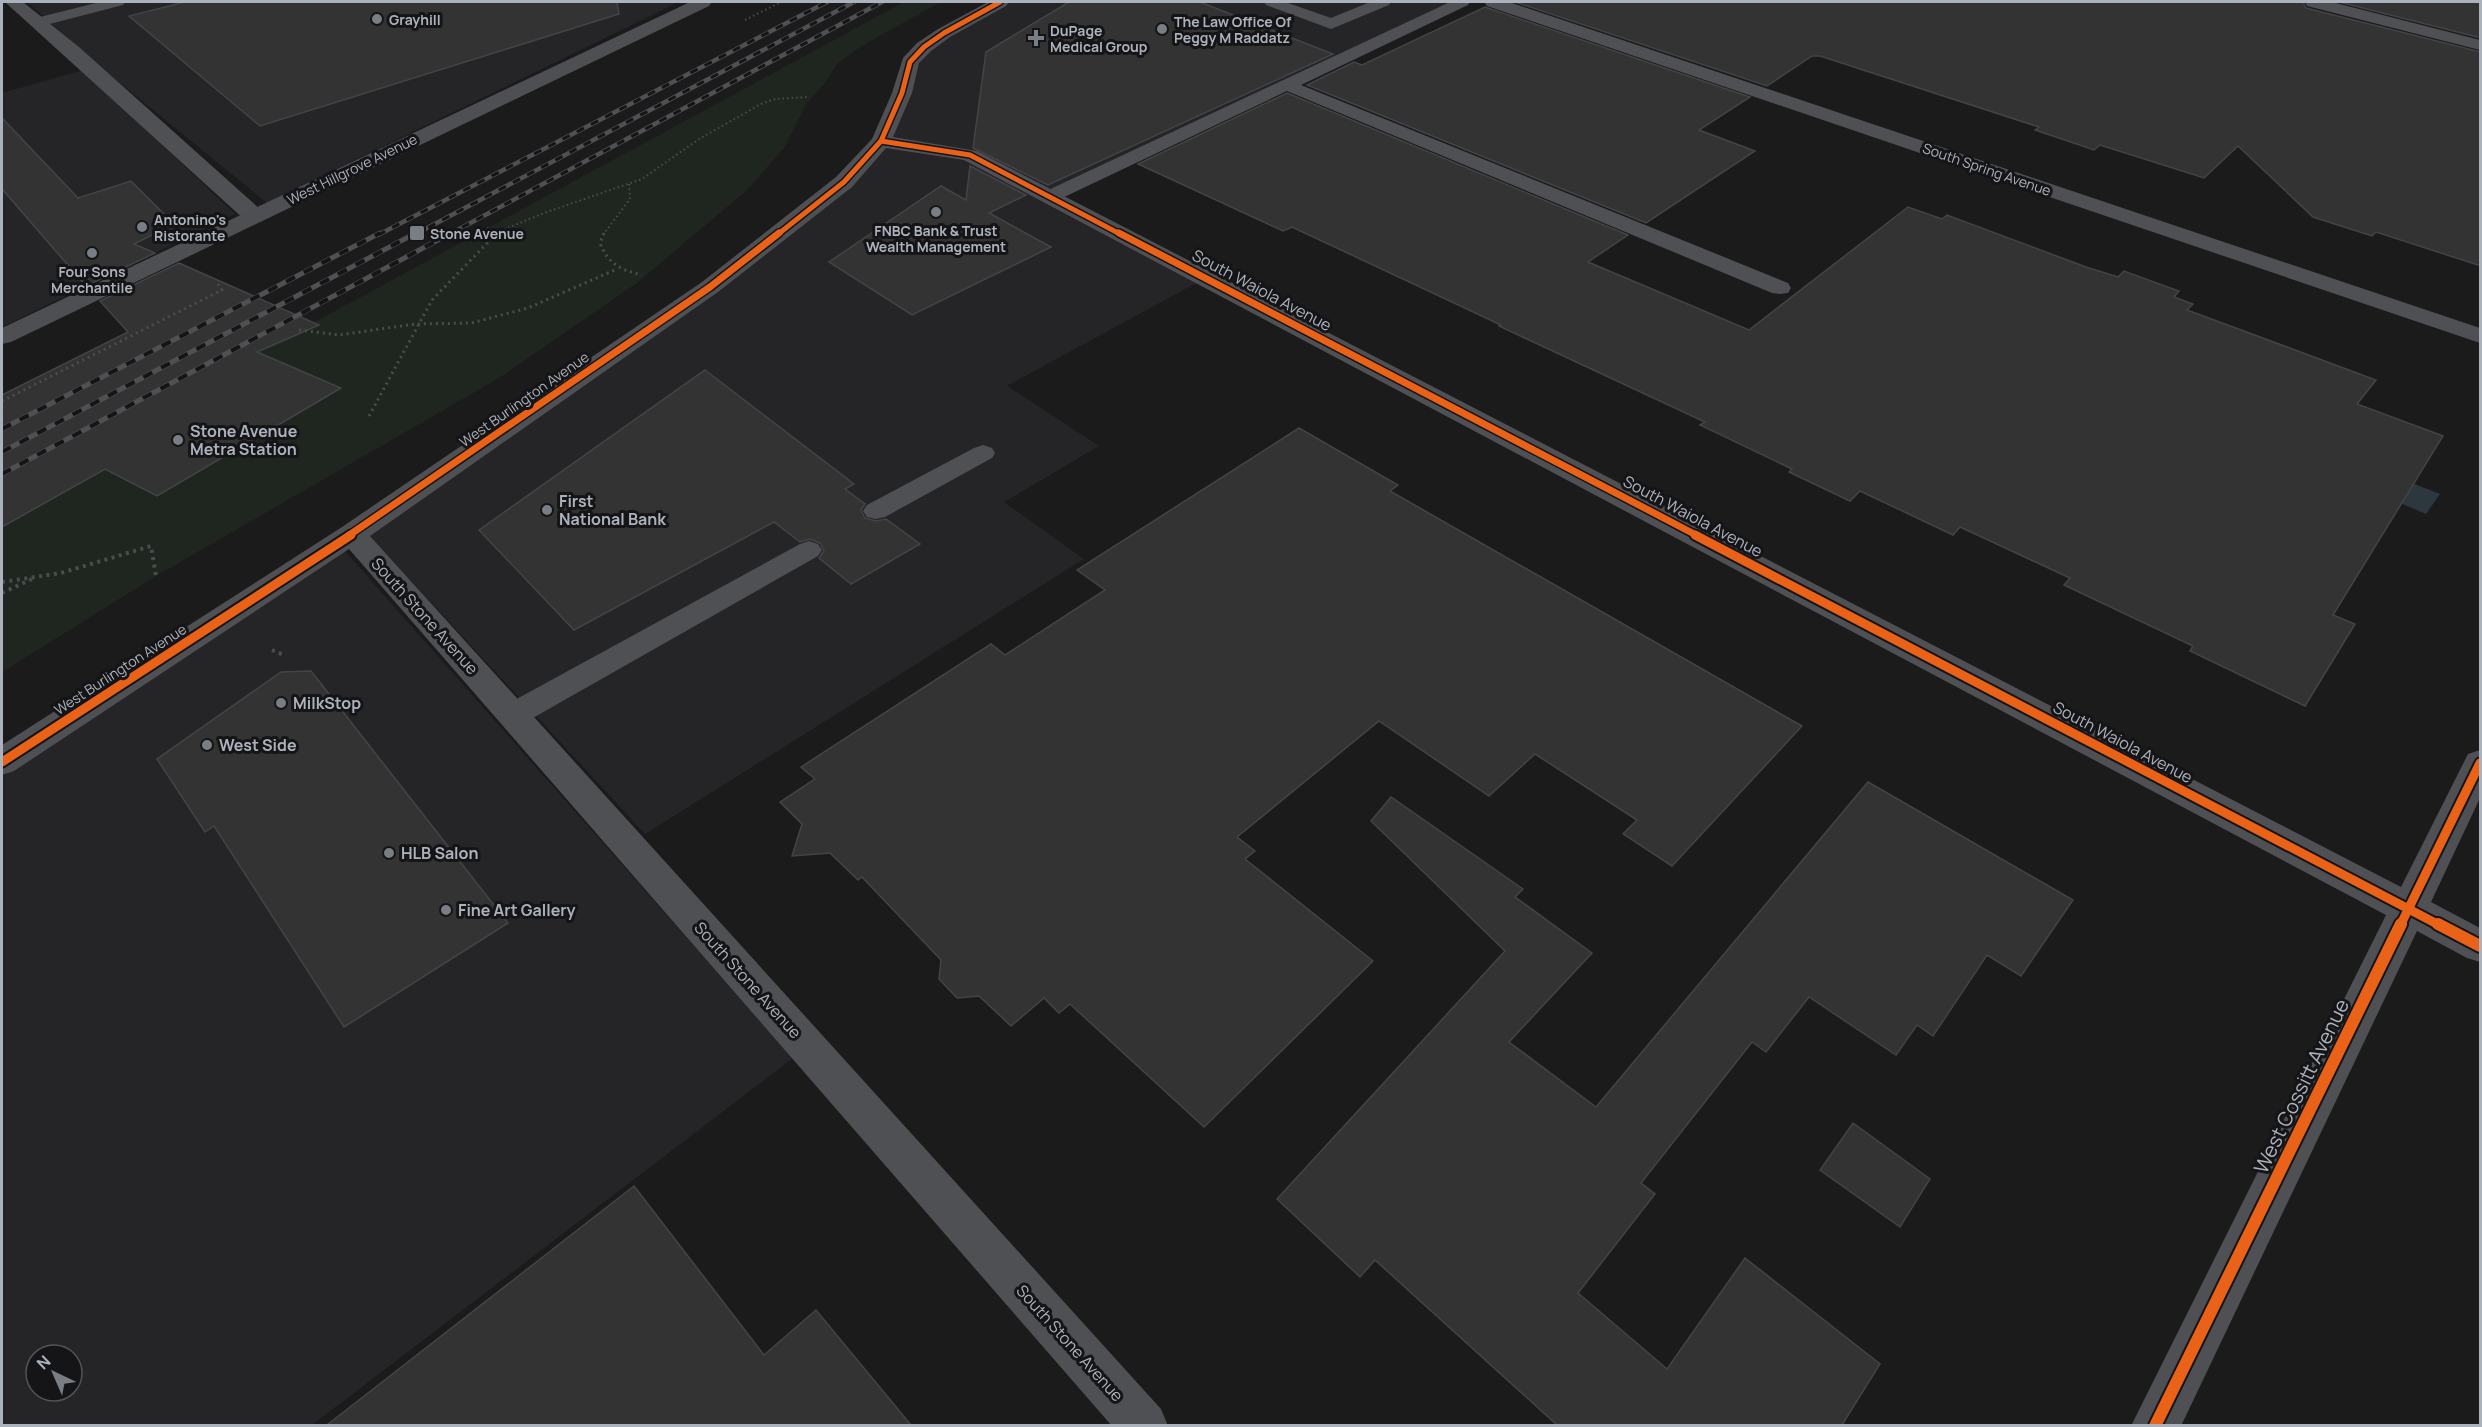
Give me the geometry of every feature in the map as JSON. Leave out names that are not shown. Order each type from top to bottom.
[{"type":"street","points":[[13,2],[254,216]]},
{"type":"street","name":"West Hillgrove Avenue","points":[[2,337],[703,2]]},
{"type":"street","name":"West Burlington Avenue","points":[[2,762],[352,534],[710,287],[844,182],[881,141],[902,93],[910,62],[930,42],[1000,2]]},
{"type":"street","name":"South Spring Avenue","points":[[1494,2],[2481,336]]},
{"type":"street","points":[[2313,2],[2481,45]]},
{"type":"street","name":"South Waiola Avenue","points":[[881,141],[970,155],[2481,946]]},
{"type":"street","name":"South Stone Avenue","points":[[352,534],[1143,1425]]},
{"type":"street","name":"West Cossitt Avenue","points":[[2155,1425],[2481,763]]},
{"type":"lane","points":[[38,22],[117,2]]},
{"type":"lane","points":[[1272,2],[1331,24],[1383,2]]},
{"type":"lane","points":[[1051,196],[1462,2]]},
{"type":"lane","points":[[1287,85],[1780,288]]},
{"type":"lane","points":[[876,511],[983,453]]},
{"type":"lane","points":[[513,715],[809,550]]},
{"type":"path","points":[[369,416],[432,300],[498,232],[574,202],[629,184],[658,169],[699,139],[761,104],[775,99],[807,97]]},
{"type":"path","points":[[629,184],[630,199],[604,233],[600,243],[603,254],[610,264],[617,269],[642,275]]},
{"type":"path","points":[[487,228],[498,232]]},
{"type":"path","points":[[299,330],[316,336],[344,335],[419,324],[472,322],[500,316],[557,296],[617,269]]},
{"type":"path","points":[[2,582],[35,578],[151,546],[156,576]]},
{"type":"path","points":[[2,593],[35,578]]},
{"type":"path","points":[[272,650],[286,656]]},
{"type":"shaded area","points":[[27,2],[679,2],[267,203],[99,66]]},
{"type":"shaded area","points":[[904,2],[941,2],[860,47],[837,64],[824,84],[807,103],[784,148],[747,190],[637,283],[499,378],[156,576],[2,672],[2,492]]},
{"type":"shaded area","points":[[1006,2],[1451,2],[1054,191],[975,152],[888,139],[911,80],[924,54],[945,36]]},
{"type":"shaded area","points":[[83,70],[235,214],[2,327],[2,93]]},
{"type":"shaded area","points":[[884,145],[966,157],[1200,281],[1007,386],[1099,446],[1004,502],[1084,559],[645,834],[368,534]]},
{"type":"shaded area","points":[[2338,454],[2440,494],[2426,514],[2324,471]]},
{"type":"shaded area","points":[[344,550],[793,1058],[312,1425],[2,1426],[2,776]]},
{"type":"building","points":[[185,2],[617,2],[619,14],[260,126],[129,16]]},
{"type":"building","points":[[1069,2],[1200,2],[1333,54],[1048,185],[973,148],[986,52]]},
{"type":"building","points":[[1515,2],[2303,2],[2306,8],[2481,52],[2481,266],[2376,232],[2372,236],[2313,217],[2238,146],[2204,178],[2100,145],[2094,150],[2035,130],[2039,127],[1820,56],[1812,56],[1767,86]]},
{"type":"building","points":[[2339,2],[2481,2],[2481,38]]},
{"type":"building","points":[[1485,7],[1750,97],[1699,130],[1755,151],[1646,223],[1307,85],[1354,62],[1362,65]]},
{"type":"building","points":[[1287,93],[1628,235],[1588,262],[1749,330],[1908,207],[1942,219],[1947,215],[2118,277],[2124,271],[2179,291],[2174,297],[2193,304],[2187,310],[2376,380],[2357,404],[2443,436],[2333,615],[2355,624],[2305,706],[2190,651],[2193,646],[2064,585],[2070,578],[1960,527],[1953,535],[1860,491],[1850,501],[1789,472],[1792,469],[1700,425],[1705,422],[1499,326],[1501,325],[1292,227],[1283,231],[1138,164]]},
{"type":"building","points":[[2,118],[78,198],[131,181],[174,224],[134,244],[155,253],[86,286],[2,189]]},
{"type":"building","points":[[970,166],[1026,195],[989,213],[1051,247],[912,315],[829,262],[941,186],[966,200]]},
{"type":"building","points":[[179,263],[319,325],[257,352],[341,388],[157,496],[105,469],[2,527],[2,395],[128,332],[100,301]]},
{"type":"building","points":[[705,370],[854,484],[845,489],[865,504],[861,510],[865,518],[876,521],[886,519],[920,544],[851,584],[819,558],[824,551],[820,543],[810,539],[800,542],[774,522],[574,630],[479,530]]},
{"type":"building","points":[[1299,428],[1398,485],[1390,491],[1802,726],[1672,866],[1623,834],[1637,820],[1535,754],[1489,796],[1379,721],[1237,837],[1255,851],[1245,859],[1373,961],[1204,1127],[1070,1004],[1059,1013],[1044,998],[1011,1026],[979,996],[957,998],[939,979],[941,960],[862,877],[858,880],[830,853],[792,856],[802,824],[780,802],[815,779],[801,767],[991,644],[1005,655],[1105,590],[1077,570]]},
{"type":"building","points":[[311,671],[508,923],[344,1027],[214,826],[205,832],[157,759],[281,672]]},
{"type":"building","points":[[1868,782],[2073,900],[2021,976],[1987,955],[1933,1036],[1917,1025],[1896,1055],[1809,997],[1766,1052],[1752,1042],[1641,1183],[1655,1194],[1578,1293],[1667,1369],[1745,1258],[1880,1364],[1842,1425],[1557,1425],[1375,1260],[1360,1277],[1277,1199],[1505,951],[1371,821],[1391,797],[1523,889],[1515,897],[1592,953],[1509,1042],[1596,1107]]},
{"type":"building","points":[[1853,1123],[1930,1179],[1900,1227],[1820,1170]]},
{"type":"building","points":[[634,1186],[764,1355],[816,1310],[911,1425],[327,1425]]},
{"type":"railway","points":[[378,235],[827,2]]},
{"type":"railway","points":[[414,235],[854,2]]},
{"type":"railway","points":[[448,235],[882,2]]},
{"type":"railway","points":[[2,429],[380,233]]},
{"type":"railway","points":[[2,452],[416,233]]},
{"type":"railway","points":[[2,474],[451,233]]},
{"type":"cycle path","points":[[2,762],[352,534],[710,287],[844,182],[881,141],[902,93],[910,62],[924,47],[944,33],[1000,2]]},
{"type":"cycle path","points":[[881,141],[970,155],[2480,946]]},
{"type":"cycle path","points":[[2155,1426],[2480,763]]},
{"type":"place","name":"Grayhill","points":[[377,19]]},
{"type":"place","name":"The Law Office Of Peggy M Raddatz","points":[[1162,29]]},
{"type":"place","name":"DuPage Medical Group","points":[[1036,38]]},
{"type":"place","name":"FNBC Bank & Trust Wealth Management","points":[[936,212]]},
{"type":"place","name":"Antonino's Ristorante","points":[[142,227]]},
{"type":"place","name":"Stone Avenue","points":[[417,233]]},
{"type":"place","name":"Four Sons Merchantile","points":[[92,253]]},
{"type":"place","name":"Stone Avenue Metra Station","points":[[178,440]]},
{"type":"place","name":"First National Bank","points":[[547,510]]},
{"type":"place","name":"MilkStop","points":[[281,703]]},
{"type":"place","name":"West Side","points":[[207,745]]},
{"type":"place","name":"HLB Salon","points":[[389,853]]},
{"type":"place","name":"Fine Art Gallery","points":[[446,910]]}]
